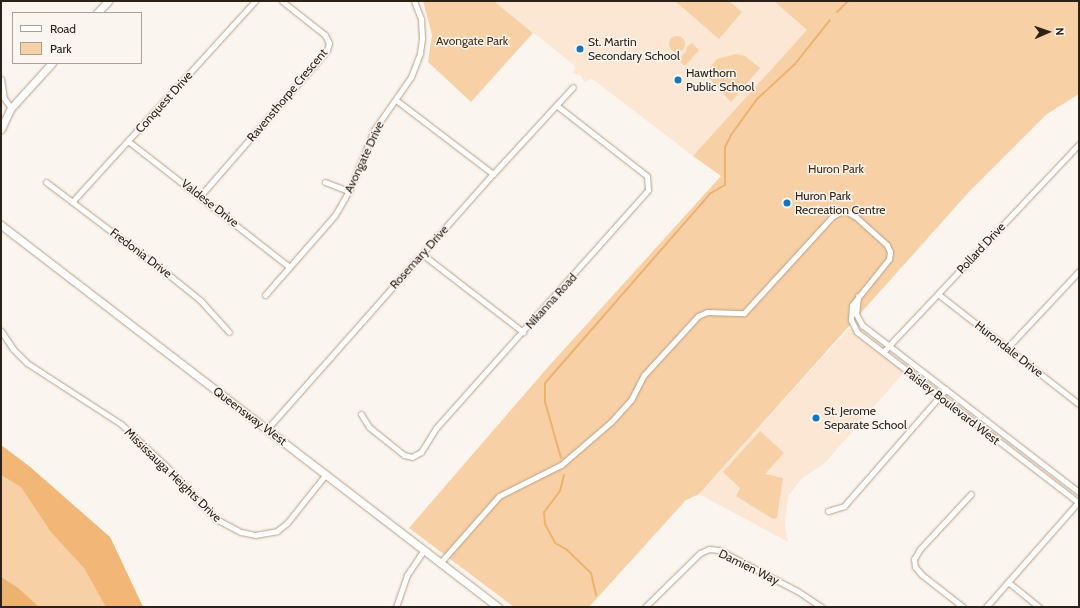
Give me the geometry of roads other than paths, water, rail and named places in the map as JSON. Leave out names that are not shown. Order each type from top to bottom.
[{"type":"street","points":[[98,12],[108,1]]},
{"type":"street","name":"Conquest Drive","points":[[72,202],[255,1]]},
{"type":"street","name":"Ravensthorpe Crescent","points":[[201,195],[328,50],[329,44],[325,35],[282,1]]},
{"type":"street","name":"Avongate Drive","points":[[264,295],[335,215],[349,191],[374,130],[411,77],[420,53],[421,19],[414,1]]},
{"type":"street","points":[[1,129],[12,108],[51,64]]},
{"type":"street","points":[[1,79],[4,98],[12,108]]},
{"type":"street","name":"Rosemary Drive","points":[[267,429],[493,174],[573,87]]},
{"type":"street","points":[[396,100],[493,174]]},
{"type":"street","name":"Nikanna Road","points":[[360,414],[369,427],[404,455],[416,456],[421,452],[436,428],[643,198],[649,185],[647,176],[556,105]]},
{"type":"street","name":"Valdese Drive","points":[[128,141],[201,195],[289,266]]},
{"type":"street","name":"Pollard Drive","points":[[883,352],[1079,144]]},
{"type":"street","name":"Fredonia Drive","points":[[46,182],[200,300],[229,332]]},
{"type":"street","points":[[325,182],[349,191]]},
{"type":"street","name":"Paisley Boulevard West","points":[[440,563],[499,496],[561,465],[611,422],[631,400],[643,377],[700,315],[707,312],[744,313],[840,211],[853,214],[889,249],[889,259],[858,295],[850,309],[852,325],[859,335],[1079,502]]},
{"type":"street","name":"Queensway West","points":[[1,225],[498,607]]},
{"type":"street","points":[[422,254],[523,332]]},
{"type":"street","points":[[1008,347],[1079,271]]},
{"type":"street","name":"Hurondale Drive","points":[[938,294],[1008,347],[1079,404]]},
{"type":"street","name":"Paisley Boulevard West","points":[[858,295],[856,310],[860,322],[1079,492]]},
{"type":"street","name":"Mississauga Heights Drive","points":[[1,331],[13,350],[28,363],[121,424],[166,466],[208,512],[218,520],[241,532],[266,535],[277,531],[288,523],[326,474]]},
{"type":"street","points":[[828,511],[844,506],[946,389]]},
{"type":"street","points":[[963,607],[922,575],[915,567],[914,559],[920,548],[971,494]]},
{"type":"street","points":[[986,607],[1079,502]]},
{"type":"street","name":"Damien Way","points":[[645,607],[651,605],[700,554],[709,549],[719,550],[799,592],[821,607]]},
{"type":"street","points":[[396,607],[407,575],[424,550]]},
{"type":"street","points":[[1008,582],[1039,607]]},
{"type":"waterway","points":[[837,12],[848,1]]},
{"type":"waterway","points":[[561,458],[545,402],[545,383],[711,193],[725,185],[725,147],[731,135],[757,99],[795,64],[830,20]]},
{"type":"waterway","points":[[564,475],[560,491],[544,512],[545,524],[555,543],[566,549],[591,573],[596,595]]},
{"type":"place","name":"St. Martin Secondary School","points":[[580,49]]},
{"type":"place","name":"Hawthorn Public School","points":[[678,80]]},
{"type":"place","name":"Huron Park Recreation Centre","points":[[787,203]]},
{"type":"place","name":"St. Jerome Separate School","points":[[816,418]]},
{"type":"park label","name":"Avongate Park","points":[[472,41]]},
{"type":"park label","name":"Huron Park","points":[[836,169]]}]
